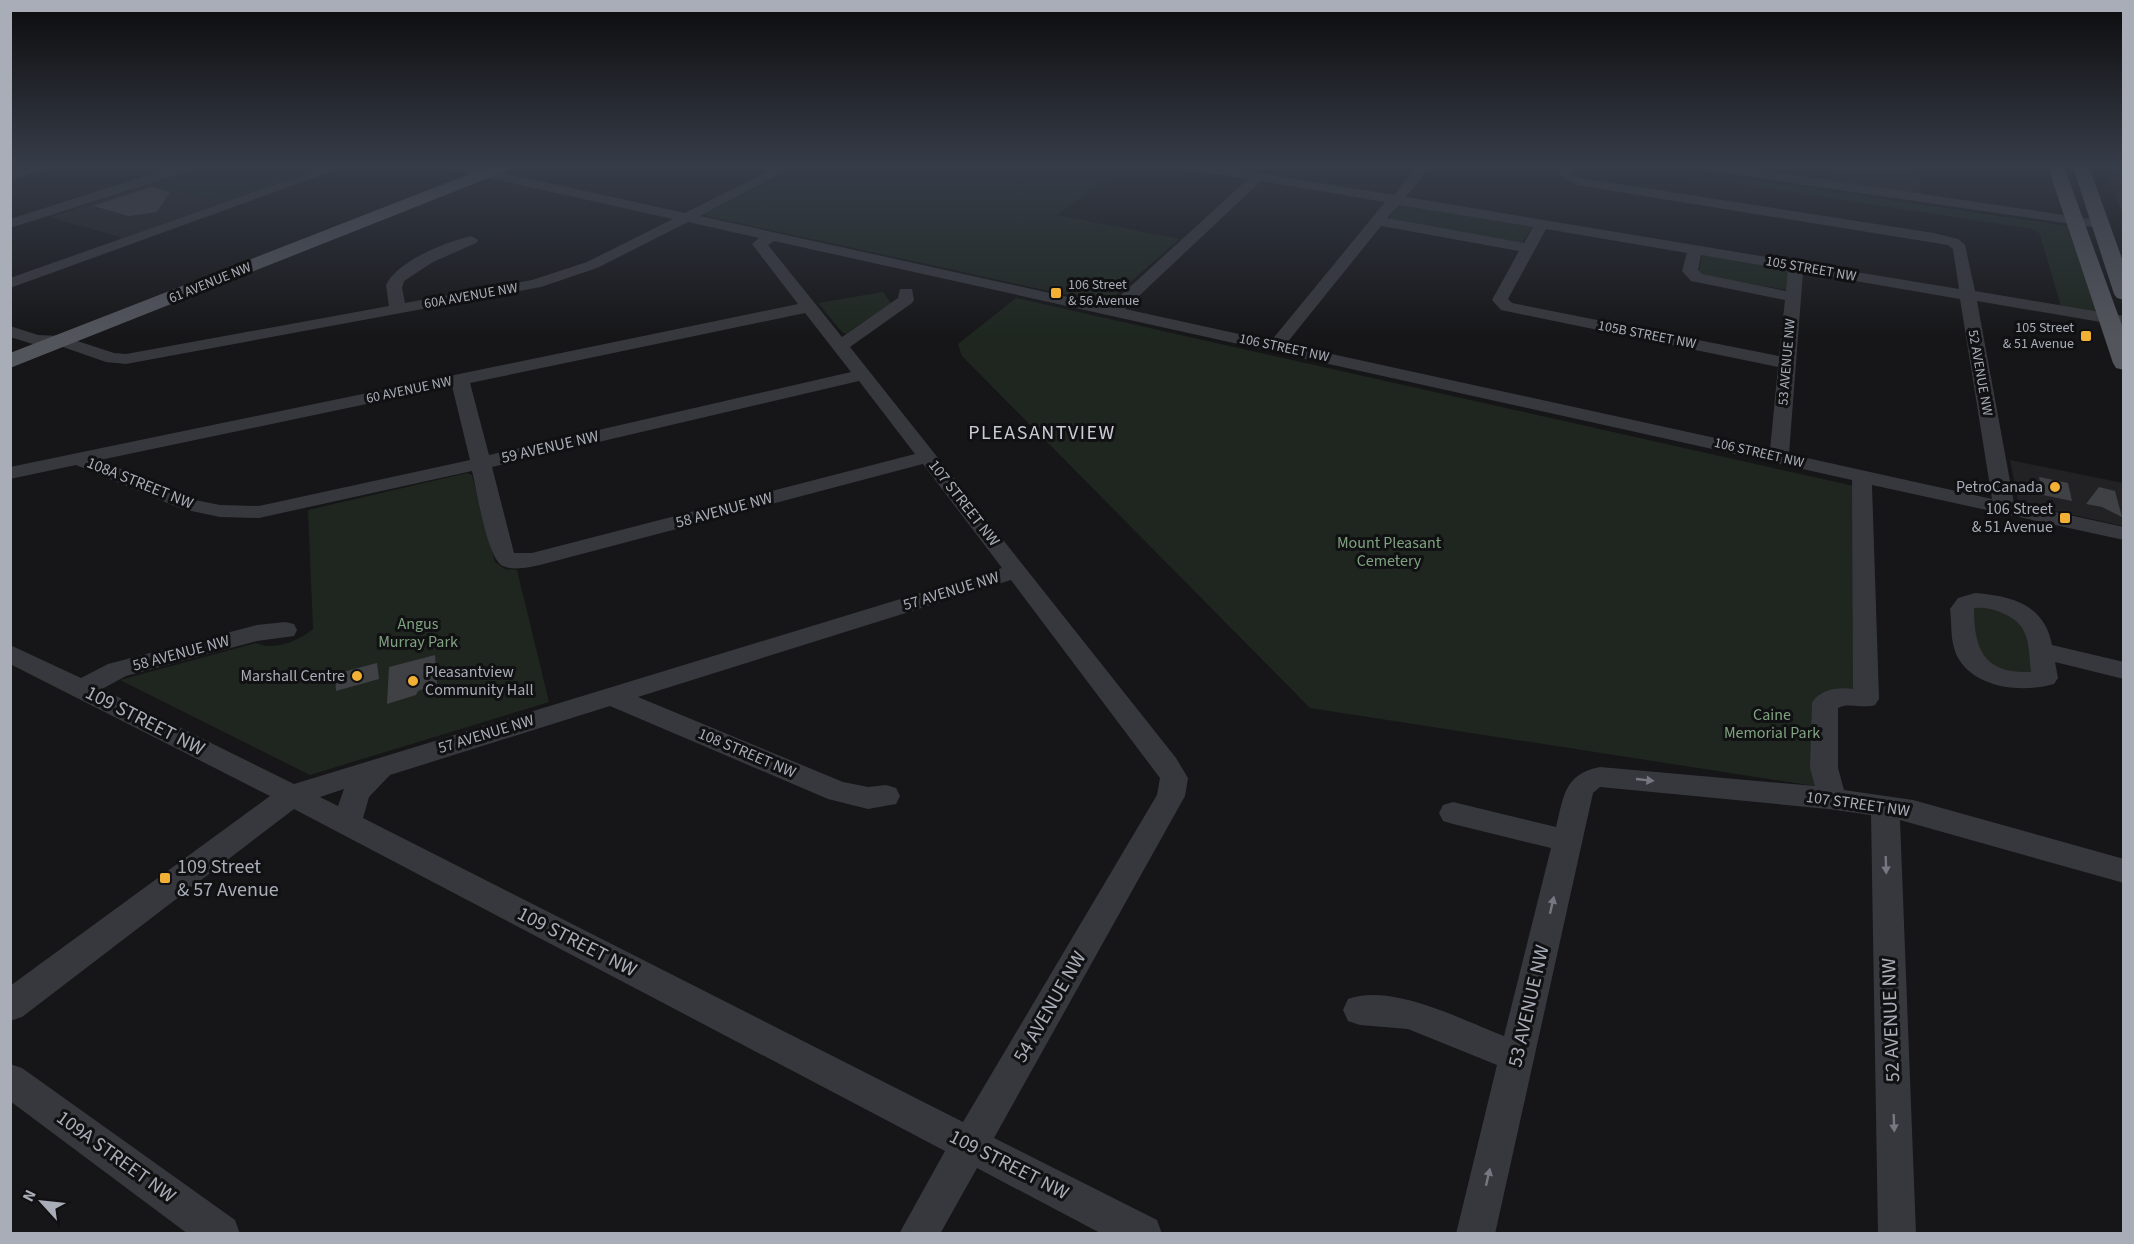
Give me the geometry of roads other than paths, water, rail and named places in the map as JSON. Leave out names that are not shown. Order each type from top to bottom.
[{"type":"main road","name":"61 AVENUE NW","points":[[10,361],[356,222]]},
{"type":"main road","points":[[2074,222],[2090,266],[2116,319],[2124,363]]},
{"type":"main road","points":[[2099,224],[2119,271],[2124,294]]},
{"type":"main road","name":"61 AVENUE NW","points":[[10,355],[56,341]]},
{"type":"street","points":[[10,283],[182,222]]},
{"type":"street","name":"60A AVENUE NW","points":[[56,341],[112,358],[126,359],[535,284],[592,265],[679,222]]},
{"type":"street","name":"106 STREET NW","points":[[706,222],[2124,534]]},
{"type":"street","points":[[1114,310],[1209,222]]},
{"type":"street","points":[[1276,346],[1377,222]]},
{"type":"street","points":[[1384,222],[1528,248],[1542,223]]},
{"type":"street","name":"105 STREET NW","points":[[1536,222],[2116,319]]},
{"type":"street","name":"52 AVENUE NW","points":[[1852,222],[1934,237],[1953,242],[1960,248],[2004,507]]},
{"type":"street","points":[[2083,222],[2099,224]]},
{"type":"street","name":"107 STREET NW","points":[[772,236],[759,244],[1017,571],[1174,778]]},
{"type":"street","points":[[398,309],[394,286],[398,276],[411,267],[471,240]]},
{"type":"street","name":"105B STREET NW","points":[[1528,248],[1500,300],[1506,307],[1787,363]]},
{"type":"street","points":[[1695,249],[1690,271],[1697,279],[1793,297]]},
{"type":"street","name":"53 AVENUE NW","points":[[1779,458],[1796,266]]},
{"type":"street","points":[[2090,266],[2119,271]]},
{"type":"street","points":[[840,346],[906,300],[906,292]]},
{"type":"street","name":"60 AVENUE NW","points":[[10,473],[808,307]]},
{"type":"street","points":[[10,331],[36,340],[56,341]]},
{"type":"street","name":"59 AVENUE NW","points":[[236,513],[259,512],[316,501],[863,375]]},
{"type":"street","points":[[460,380],[481,463]]},
{"type":"street","name":"58 AVENUE NW","points":[[481,463],[503,554],[509,561],[519,561],[928,457]]},
{"type":"street","name":"108A STREET NW","points":[[79,459],[189,505],[236,513]]},
{"type":"street","points":[[1833,799],[1824,768],[1825,703],[1840,696],[1866,699],[1862,476]]},
{"type":"street","name":"57 AVENUE NW","points":[[10,1005],[292,795],[1017,571]]},
{"type":"street","name":"58 AVENUE NW","points":[[81,689],[117,670],[257,633],[285,630]]},
{"type":"street","points":[[2040,650],[2124,671]]},
{"type":"street","name":"109 STREET NW","points":[[10,653],[347,823],[1143,1233]]},
{"type":"street","name":"108 STREET NW","points":[[611,696],[838,792],[868,798],[886,796]]},
{"type":"street","points":[[347,823],[356,793],[381,766]]},
{"type":"street","name":"107 STREET NW","points":[[1587,780],[1598,777],[1616,777],[1885,806],[1951,821],[2124,871]]},
{"type":"street","name":"54 AVENUE NW","points":[[918,1233],[1171,796],[1174,778]]},
{"type":"street","name":"53 AVENUE NW","points":[[1475,1233],[1579,791],[1587,780]]},
{"type":"street","name":"52 AVENUE NW","points":[[1885,806],[1897,1233]]},
{"type":"street","points":[[1452,813],[1567,841]]},
{"type":"street","points":[[1360,1010],[1409,1014],[1517,1058]]},
{"type":"street","name":"109A STREET NW","points":[[10,1080],[221,1233]]},
{"type":"place","name":"106 Street & 56 Avenue","points":[[1056,293]]},
{"type":"place","name":"105 Street & 51 Avenue","points":[[2086,336]]},
{"type":"place","name":"PetroCanada","points":[[2055,487]]},
{"type":"place","name":"106 Street & 51 Avenue","points":[[2065,518]]},
{"type":"place","name":"Marshall Centre","points":[[357,676]]},
{"type":"place","name":"Pleasantview Community Hall","points":[[413,681]]},
{"type":"place","name":"109 Street & 57 Avenue","points":[[165,878]]},
{"type":"district","name":"PLEASANTVIEW","points":[[1042,433]]},
{"type":"park label","name":"Mount Pleasant Cemetery","points":[[1389,552]]},
{"type":"park label","name":"Angus Murray Park","points":[[418,633]]},
{"type":"park label","name":"Caine Memorial Park","points":[[1772,724]]}]
